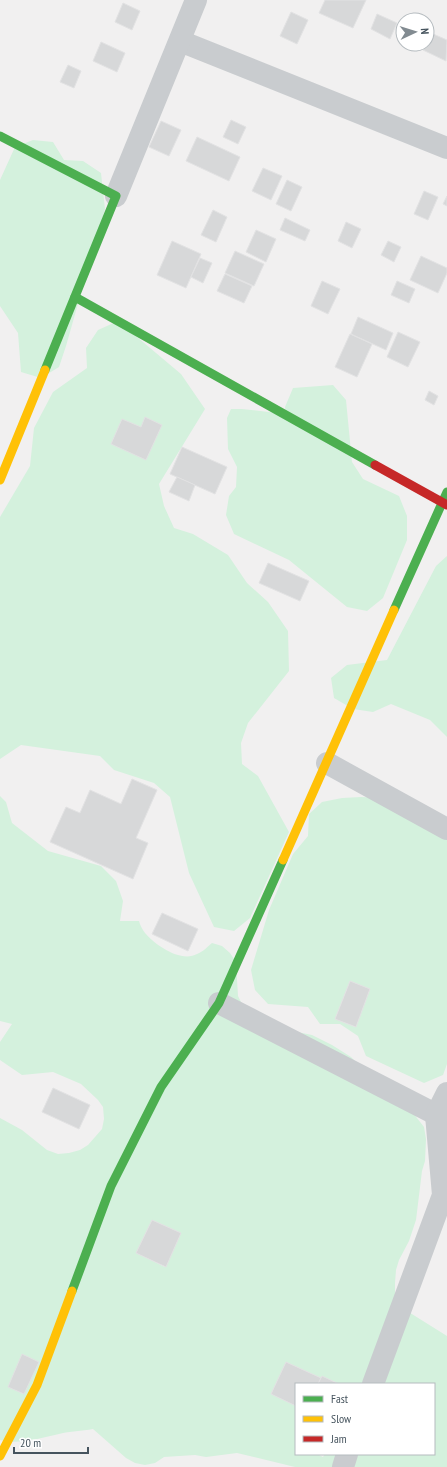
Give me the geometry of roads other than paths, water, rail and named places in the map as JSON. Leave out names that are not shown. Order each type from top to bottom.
[{"type":"street","points":[[0,480],[196,0]]},
{"type":"street","points":[[180,41],[447,148]]},
{"type":"street","points":[[0,136],[116,196]]},
{"type":"street","points":[[75,297],[445,504]]},
{"type":"street","points":[[0,1456],[37,1385],[111,1186],[161,1087],[219,1003],[445,504],[447,492]]},
{"type":"street","points":[[327,763],[447,829]]},
{"type":"street","points":[[219,1003],[442,1117]]},
{"type":"street","points":[[373,1383],[443,1195],[442,1117],[447,1093]]},
{"type":"street","points":[[342,1467],[347,1455]]}]
